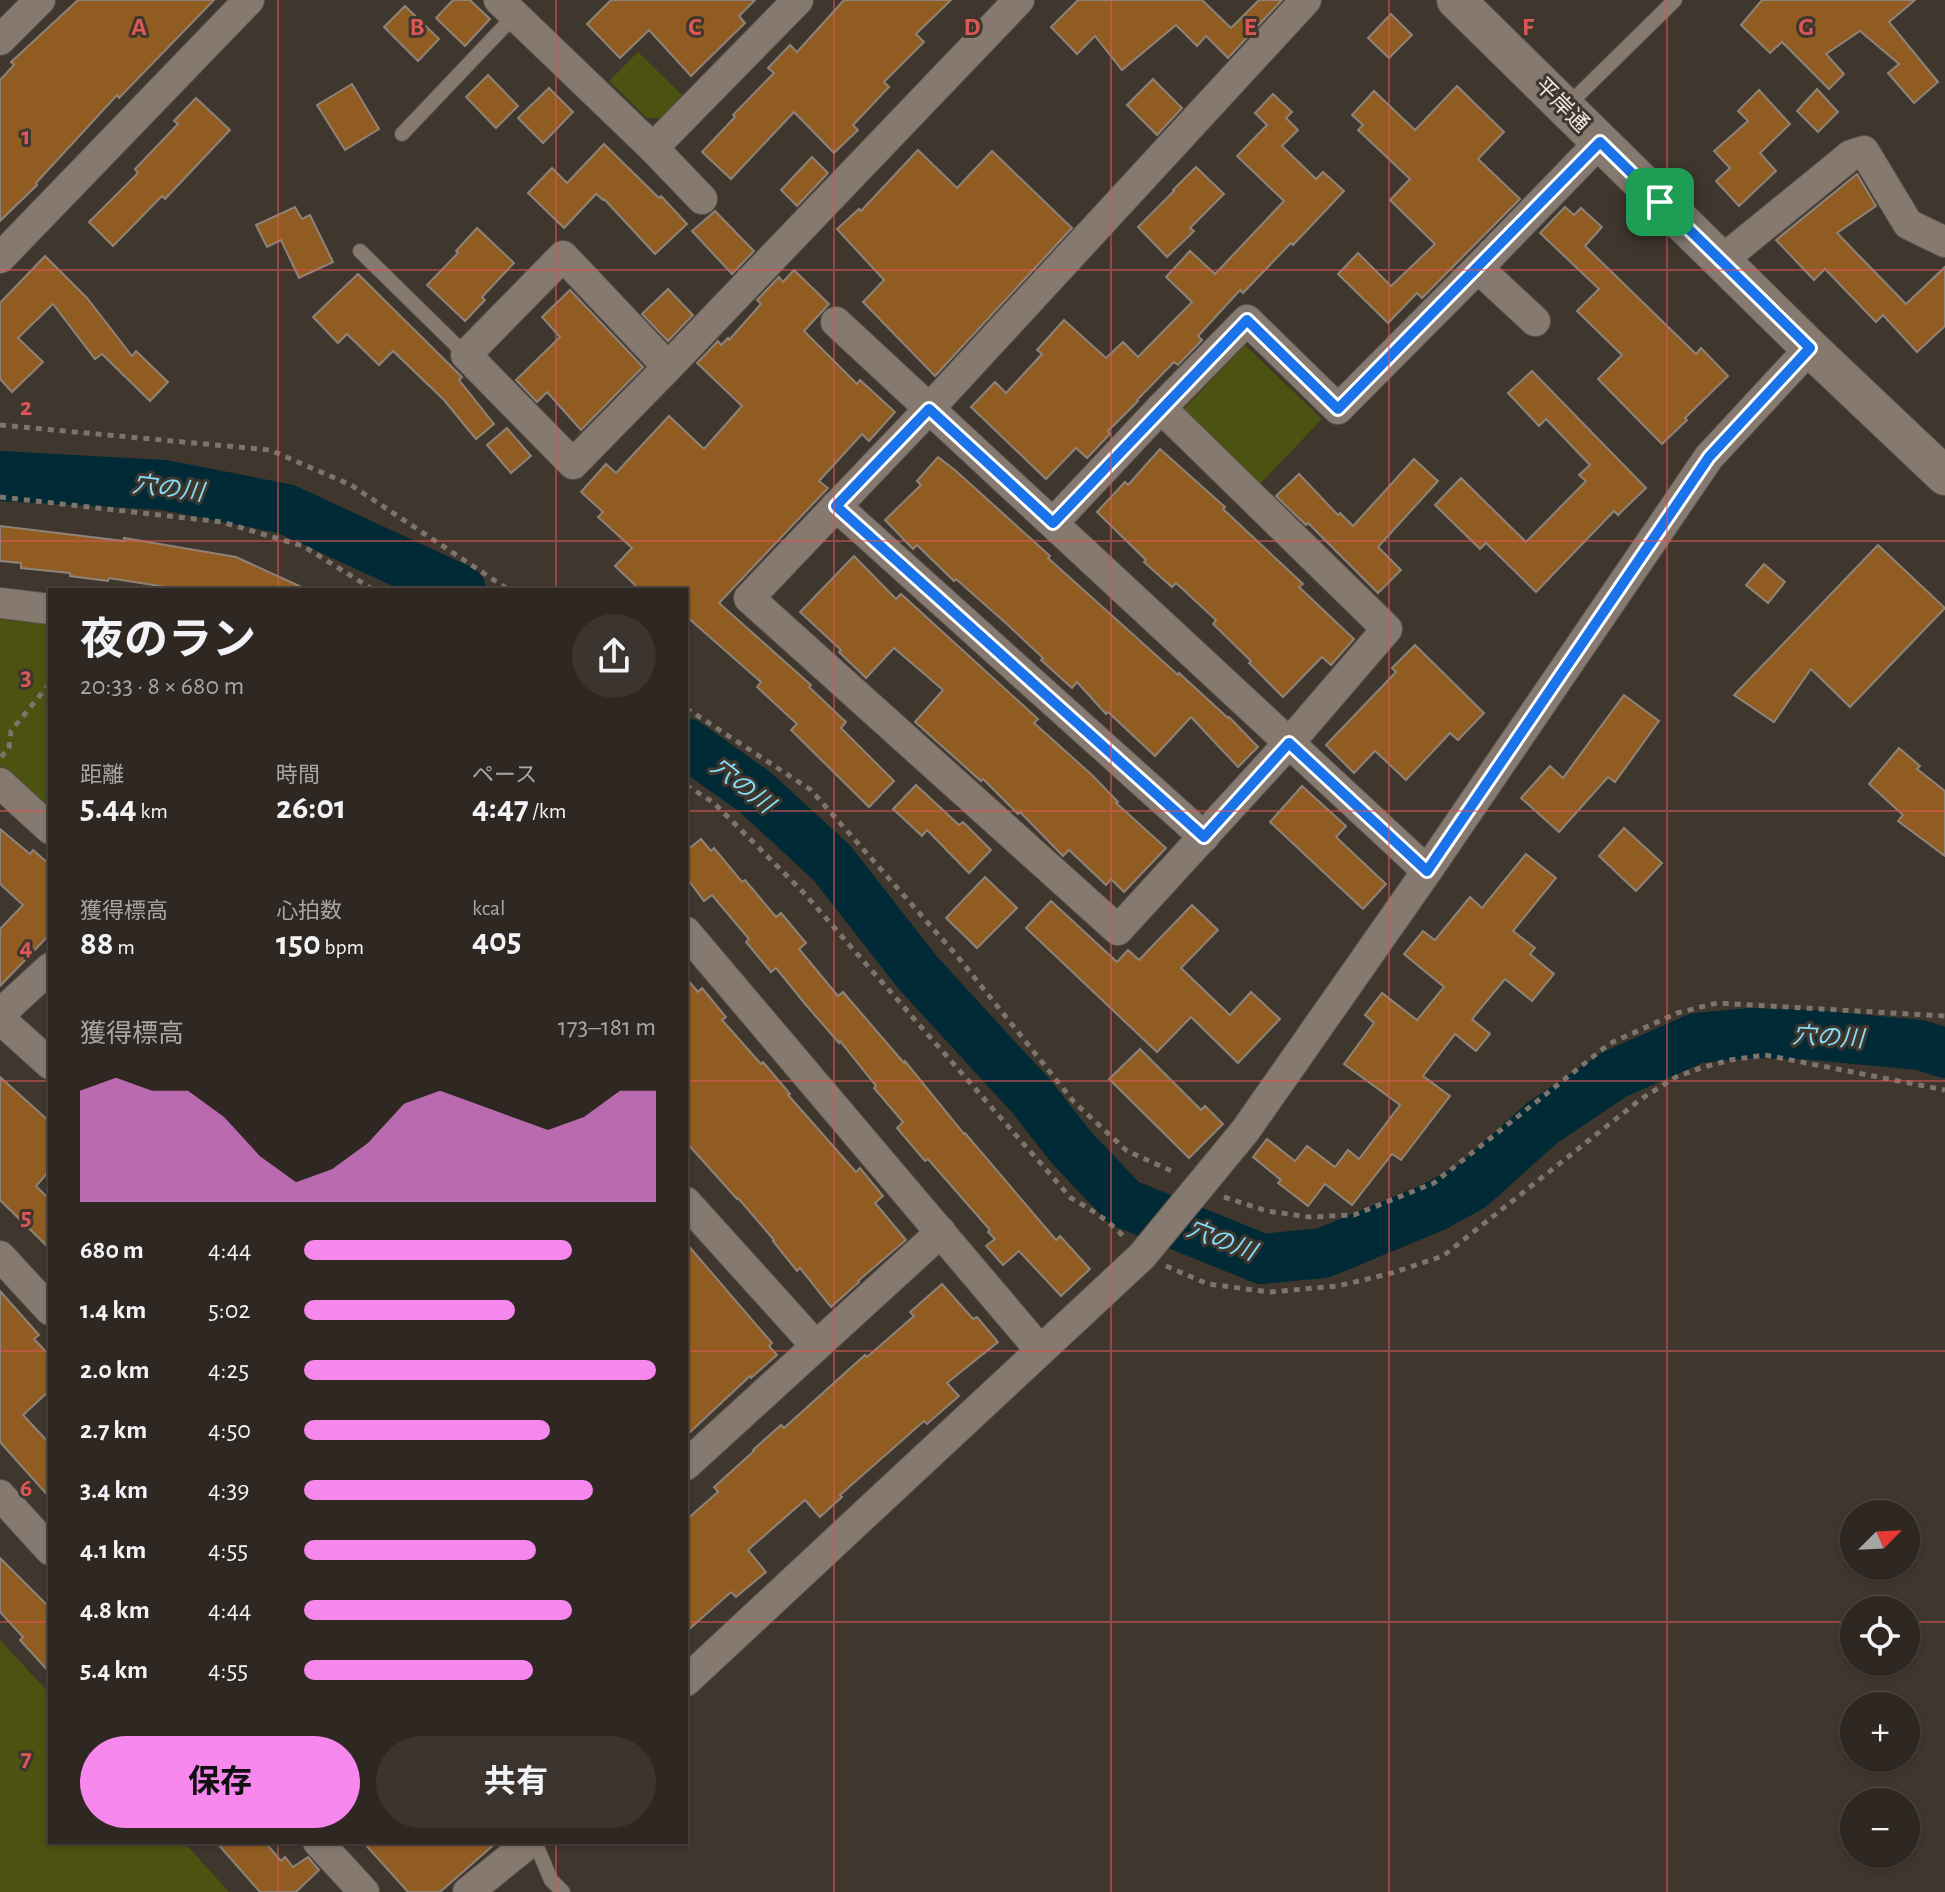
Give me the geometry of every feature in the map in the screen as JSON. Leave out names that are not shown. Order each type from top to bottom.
[{"type":"street","points":[[0,40],[40,0]]},
{"type":"street","points":[[0,258],[249,0]]},
{"type":"street","points":[[653,148],[798,0]]},
{"type":"street","points":[[668,367],[563,256],[466,355],[573,464],[668,367],[1019,0]]},
{"type":"street","points":[[1161,408],[1387,629],[1289,743],[1118,930],[749,598],[929,409],[1306,0]]},
{"type":"street","name":"平岸通","points":[[1456,0],[1810,348],[1944,473]]},
{"type":"street","points":[[514,5],[702,199]]},
{"type":"street","points":[[1053,523],[1247,320],[1338,409],[1600,142]]},
{"type":"street","points":[[1721,261],[1851,155],[1864,151],[1908,224],[1945,242]]},
{"type":"street","points":[[1478,268],[1535,321]]},
{"type":"street","points":[[836,322],[1427,871]]},
{"type":"street","points":[[688,1679],[1142,1256],[1245,1131],[1427,871],[1709,457],[1810,348]]},
{"type":"street","points":[[836,506],[1204,837]]},
{"type":"street","points":[[0,603],[48,609]]},
{"type":"street","points":[[0,783],[48,827]]},
{"type":"street","points":[[688,934],[1040,1350]]},
{"type":"street","points":[[48,970],[0,1017],[48,1062]]},
{"type":"street","points":[[688,1204],[816,1346]]},
{"type":"street","points":[[688,1463],[941,1232]]},
{"type":"street","points":[[0,1256],[48,1308]]},
{"type":"street","points":[[0,1495],[48,1548]]},
{"type":"street","points":[[320,1844],[364,1892]]},
{"type":"street","points":[[468,1892],[529,1844]]},
{"type":"lane","points":[[1564,108],[1675,0]]},
{"type":"lane","points":[[402,134],[514,5]]},
{"type":"lane","points":[[360,251],[466,355]]},
{"type":"lane","points":[[533,1844],[551,1880],[563,1892]]},
{"type":"path","points":[[0,425],[270,450],[351,485],[506,588]]},
{"type":"path","points":[[0,497],[222,522],[303,546],[371,588]]},
{"type":"path","points":[[0,759],[9,748],[11,731],[48,685]]},
{"type":"path","points":[[688,709],[811,790],[958,957],[1074,1102],[1127,1151],[1195,1190],[1267,1211],[1310,1217],[1354,1215],[1434,1183],[1609,1044],[1677,1013],[1717,1003],[1945,1016]]},
{"type":"path","points":[[688,786],[714,803],[803,892],[1071,1198],[1112,1224],[1142,1256],[1208,1284],[1270,1292],[1338,1286],[1443,1256],[1641,1099],[1676,1077],[1730,1060],[1765,1055],[1945,1090]]},
{"type":"green space","points":[[638,52],[683,96],[662,118],[647,118],[609,81]]},
{"type":"green space","points":[[1245,345],[1322,419],[1258,486],[1181,412]]},
{"type":"green space","points":[[0,619],[48,625],[48,810],[0,766]]},
{"type":"green space","points":[[0,1640],[48,1692],[48,1844],[186,1844],[229,1892],[0,1892]]},
{"type":"building","points":[[78,0],[214,0],[119,98],[117,95],[37,185],[0,221],[0,80],[14,65],[11,62]]},
{"type":"building","points":[[453,0],[470,0],[490,19],[465,46],[436,18]]},
{"type":"building","points":[[611,0],[755,0],[739,16],[745,23],[691,76],[649,30],[620,58],[587,24]]},
{"type":"building","points":[[844,0],[951,0],[916,34],[924,42],[884,82],[889,87],[853,125],[858,130],[834,153],[794,112],[731,179],[702,152],[774,73],[768,68],[790,45],[797,52]]},
{"type":"building","points":[[1078,0],[1202,0],[1231,28],[1259,0],[1282,0],[1228,58],[1206,36],[1197,46],[1176,25],[1122,70],[1095,36],[1077,54],[1051,27]]},
{"type":"building","points":[[1762,0],[1915,0],[1889,22],[1938,82],[1914,103],[1888,73],[1899,64],[1860,31],[1826,54],[1844,74],[1829,89],[1782,42],[1770,53],[1741,25]]},
{"type":"building","points":[[405,6],[439,39],[418,61],[384,27]]},
{"type":"building","points":[[1391,14],[1412,35],[1389,58],[1368,38]]},
{"type":"building","points":[[488,75],[518,106],[496,128],[466,97]]},
{"type":"building","points":[[1153,79],[1182,108],[1157,135],[1127,105]]},
{"type":"building","points":[[352,84],[379,129],[345,150],[317,105]]},
{"type":"building","points":[[1457,86],[1504,132],[1478,159],[1520,199],[1422,298],[1417,293],[1388,323],[1338,274],[1358,253],[1391,286],[1435,244],[1390,200],[1410,179],[1358,130],[1363,125],[1352,115],[1374,91],[1415,130]]},
{"type":"building","points":[[549,88],[573,112],[543,143],[518,118]]},
{"type":"building","points":[[1817,89],[1838,112],[1818,132],[1797,111]]},
{"type":"building","points":[[1759,90],[1790,124],[1760,153],[1776,171],[1739,206],[1716,181],[1730,168],[1714,151],[1748,121],[1738,111]]},
{"type":"building","points":[[1273,94],[1292,112],[1286,118],[1298,130],[1282,146],[1316,179],[1323,172],[1344,191],[1243,293],[1240,290],[1198,336],[1202,340],[1178,365],[1174,362],[1108,431],[1110,434],[1087,458],[1076,448],[1046,479],[971,407],[995,382],[1006,393],[1042,354],[1037,350],[1064,320],[1106,358],[1123,342],[1138,357],[1192,302],[1166,277],[1190,251],[1215,274],[1284,201],[1237,156],[1267,125],[1255,113]]},
{"type":"building","points":[[196,98],[230,130],[165,199],[162,196],[113,246],[89,222],[138,173],[135,169],[178,124],[174,121]]},
{"type":"building","points":[[604,144],[687,224],[655,254],[596,194],[564,228],[528,193],[552,168],[567,183]]},
{"type":"building","points":[[918,150],[957,188],[992,151],[1072,228],[935,376],[863,302],[884,280],[837,229],[859,209],[861,211]]},
{"type":"building","points":[[812,157],[828,173],[797,206],[781,190]]},
{"type":"building","points":[[1196,167],[1224,194],[1190,228],[1194,231],[1167,257],[1138,227]]},
{"type":"building","points":[[1857,174],[1876,206],[1837,233],[1906,304],[1945,267],[1945,326],[1917,352],[1883,315],[1876,322],[1825,269],[1814,280],[1776,240]]},
{"type":"building","points":[[295,207],[302,219],[310,215],[333,262],[299,278],[281,240],[267,247],[256,225]]},
{"type":"building","points":[[1565,207],[1574,215],[1581,208],[1602,227],[1585,246],[1696,354],[1701,348],[1728,376],[1662,444],[1598,379],[1622,355],[1577,311],[1599,289],[1540,233]]},
{"type":"building","points":[[715,211],[754,251],[732,274],[692,231]]},
{"type":"building","points":[[477,228],[514,263],[482,297],[485,300],[465,321],[427,285]]},
{"type":"building","points":[[45,256],[87,298],[132,356],[136,351],[168,382],[150,401],[102,354],[95,359],[53,304],[18,338],[43,362],[12,392],[0,379],[0,303]]},
{"type":"building","points":[[794,270],[829,304],[804,331],[857,384],[860,380],[895,412],[869,441],[862,434],[819,481],[828,488],[719,603],[811,685],[809,687],[846,722],[841,728],[894,781],[869,807],[791,730],[797,724],[757,687],[761,682],[688,618],[688,588],[638,588],[615,566],[632,548],[598,517],[603,512],[581,492],[606,464],[616,473],[669,416],[704,449],[742,406],[697,363],[718,341],[721,345],[729,340],[761,304],[757,300],[779,277],[783,282]]},
{"type":"building","points":[[358,274],[462,377],[459,380],[494,424],[476,439],[444,400],[393,351],[379,365],[347,334],[338,343],[313,317]]},
{"type":"building","points":[[668,289],[693,315],[668,341],[642,314]]},
{"type":"building","points":[[570,290],[643,367],[581,430],[547,392],[537,402],[516,380],[560,337],[542,317]]},
{"type":"building","points":[[1532,371],[1646,488],[1618,515],[1614,511],[1536,592],[1486,543],[1480,549],[1435,505],[1461,478],[1526,542],[1586,481],[1579,475],[1590,465],[1546,419],[1539,426],[1508,393]]},
{"type":"building","points":[[507,428],[531,456],[511,473],[487,445]]},
{"type":"building","points":[[1160,449],[1225,507],[1223,509],[1303,584],[1299,587],[1354,639],[1331,665],[1322,657],[1283,697],[1213,624],[1216,620],[1176,583],[1172,587],[1144,562],[1146,560],[1097,512],[1125,482],[1128,485]]},
{"type":"building","points":[[938,457],[1178,675],[1229,717],[1258,747],[1238,767],[1191,717],[1155,756],[1108,712],[1106,714],[1077,682],[1072,688],[1008,625],[956,579],[954,581],[917,545],[913,549],[885,520],[921,485],[917,481]]},
{"type":"building","points":[[1414,459],[1438,481],[1378,547],[1401,570],[1378,593],[1308,523],[1306,525],[1276,496],[1299,474],[1338,515],[1340,513],[1353,526]]},
{"type":"building","points":[[0,526],[124,541],[124,538],[236,557],[304,588],[172,588],[109,578],[108,581],[70,576],[70,573],[21,568],[21,563],[0,561]]},
{"type":"building","points":[[1878,545],[1945,608],[1850,707],[1811,669],[1774,722],[1734,695]]},
{"type":"building","points":[[854,556],[896,599],[901,594],[1038,719],[1034,723],[1166,848],[1124,892],[1111,879],[1106,885],[1069,850],[1063,856],[1020,812],[1018,814],[983,779],[981,781],[915,722],[943,690],[894,648],[866,678],[800,612]]},
{"type":"building","points":[[1764,564],[1785,582],[1768,603],[1746,585]]},
{"type":"building","points":[[1415,645],[1484,713],[1458,740],[1450,733],[1406,780],[1375,751],[1354,773],[1326,745],[1396,672],[1392,668]]},
{"type":"building","points":[[1624,695],[1659,721],[1615,782],[1608,777],[1559,832],[1521,798],[1550,766],[1563,778]]},
{"type":"building","points":[[1899,748],[1920,766],[1917,769],[1945,791],[1945,856],[1898,821],[1903,815],[1869,784]]},
{"type":"building","points":[[916,785],[959,825],[963,822],[991,850],[969,873],[927,830],[922,836],[893,809]]},
{"type":"building","points":[[1302,786],[1346,826],[1336,837],[1386,884],[1363,909],[1270,822]]},
{"type":"building","points":[[1624,828],[1662,863],[1636,891],[1599,856]]},
{"type":"building","points":[[0,829],[30,854],[33,850],[48,863],[48,936],[0,986],[0,929],[23,905],[0,884]]},
{"type":"building","points":[[701,839],[711,851],[714,848],[742,882],[745,880],[776,917],[781,913],[806,943],[799,949],[838,996],[843,992],[1056,1240],[1060,1236],[1090,1269],[1061,1296],[1019,1251],[1003,1265],[986,1246],[995,1239],[988,1232],[990,1230],[897,1128],[903,1122],[840,1041],[776,968],[771,972],[746,942],[749,939],[712,895],[704,901],[688,880],[688,849]]},
{"type":"building","points":[[1526,854],[1556,878],[1513,931],[1535,948],[1530,954],[1554,974],[1532,1001],[1505,979],[1472,1019],[1490,1034],[1476,1051],[1455,1034],[1423,1076],[1450,1096],[1401,1160],[1392,1154],[1352,1205],[1325,1184],[1308,1206],[1278,1183],[1281,1180],[1253,1157],[1267,1139],[1295,1161],[1307,1146],[1335,1167],[1348,1150],[1359,1159],[1400,1105],[1344,1064],[1374,1023],[1365,1015],[1382,993],[1417,1020],[1444,987],[1404,954],[1423,931],[1435,940],[1470,897],[1482,908]]},
{"type":"building","points":[[985,877],[1017,908],[977,948],[946,918]]},
{"type":"building","points":[[1051,901],[1117,962],[1128,950],[1139,960],[1192,905],[1218,930],[1181,968],[1230,1015],[1251,992],[1280,1019],[1238,1063],[1191,1017],[1157,1052],[1026,928]]},
{"type":"building","points":[[688,980],[698,992],[702,988],[726,1017],[722,1020],[761,1064],[763,1062],[856,1172],[860,1168],[883,1196],[875,1203],[906,1240],[831,1307],[688,1144]]},
{"type":"building","points":[[1140,1049],[1201,1110],[1205,1106],[1223,1124],[1189,1158],[1109,1079]]},
{"type":"building","points":[[0,1077],[48,1120],[48,1172],[36,1186],[48,1198],[48,1247],[0,1200]]},
{"type":"building","points":[[688,1245],[772,1343],[769,1346],[777,1355],[688,1434]]},
{"type":"building","points":[[942,1284],[998,1342],[947,1383],[959,1396],[927,1424],[924,1421],[840,1495],[842,1497],[820,1517],[805,1500],[748,1550],[766,1572],[736,1597],[731,1592],[688,1630],[688,1518],[718,1492],[714,1487],[753,1450],[781,1425],[784,1428],[865,1355],[867,1357],[914,1316],[910,1312]]},
{"type":"building","points":[[0,1291],[39,1335],[34,1339],[48,1354],[48,1392],[23,1415],[48,1442],[48,1496],[0,1442]]},
{"type":"building","points":[[0,1558],[48,1606],[48,1671],[20,1640],[23,1637],[0,1612]]},
{"type":"building","points":[[218,1844],[267,1844],[281,1861],[285,1857],[293,1867],[308,1857],[319,1870],[296,1892],[260,1892]]},
{"type":"building","points":[[365,1844],[495,1844],[440,1892],[408,1892]]},
{"type":"waterway","name":"穴の川","points":[[0,476],[164,485],[286,509],[457,588]]},
{"type":"waterway","name":"穴の川","points":[[688,744],[755,792],[832,863],[918,973],[1124,1203],[1262,1259],[1323,1253],[1434,1207],[1472,1186],[1542,1123],[1615,1074],[1697,1038],[1752,1033],[1814,1035],[1920,1045],[1945,1053]]},
{"type":"route","points":[[1600,142],[1660,202],[1810,348],[1709,457],[1427,871],[1289,743],[1204,837],[836,506],[929,409],[1053,523],[1247,320],[1338,409],[1600,142]]}]
